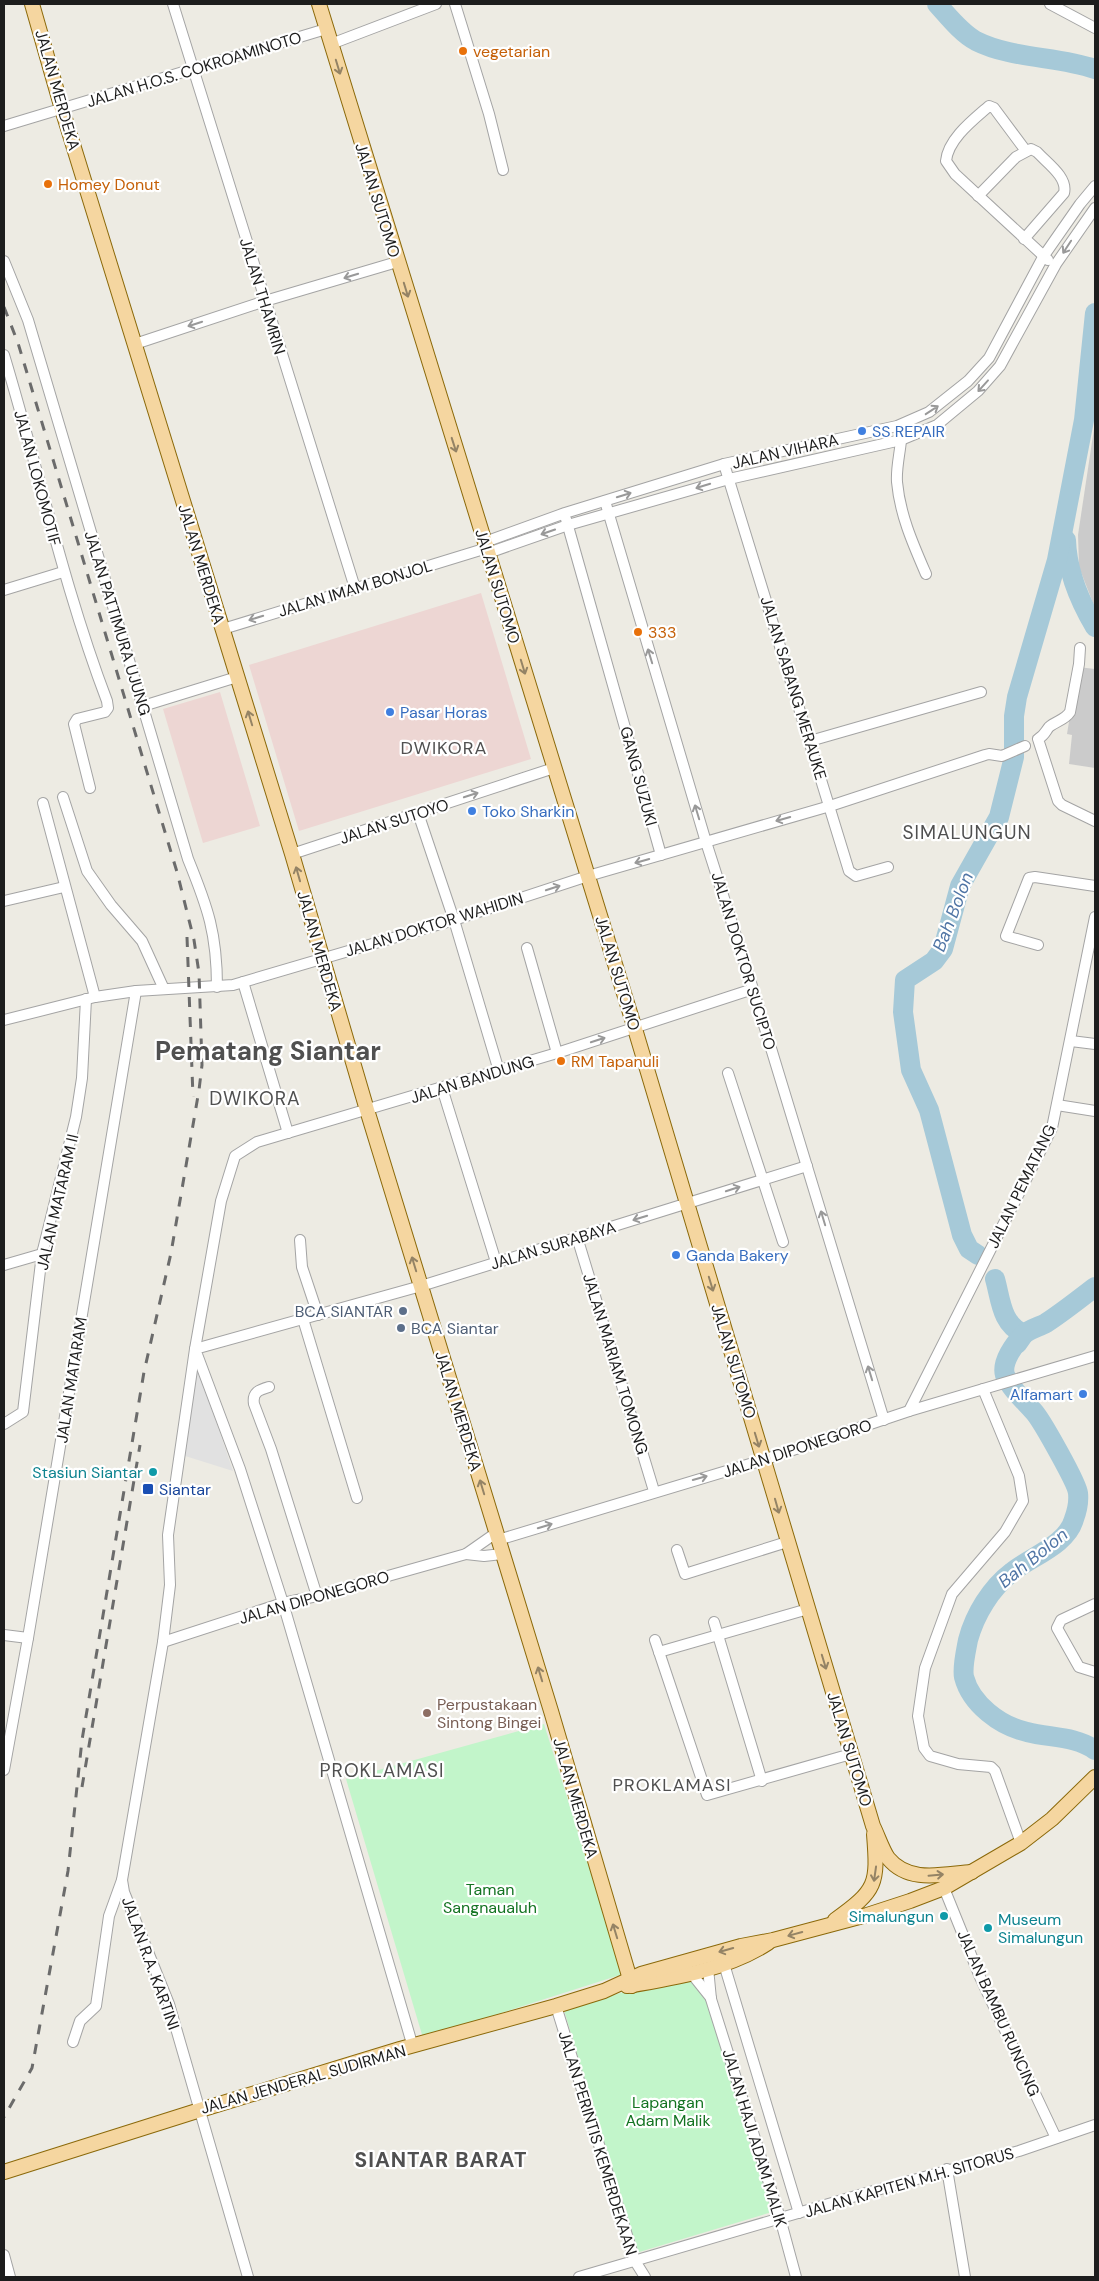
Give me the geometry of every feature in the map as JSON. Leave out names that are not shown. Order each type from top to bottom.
[{"type":"main road","name":"JALAN MERDEKA","points":[[32,4],[62,109],[292,854],[367,1110],[554,1720],[631,1982]]},
{"type":"main road","name":"JALAN SUTOMO","points":[[319,4],[635,1029],[873,1826],[888,1857],[910,1874],[928,1876],[972,1872]]},
{"type":"main road","name":"JALAN JENDERAL SUDIRMAN","points":[[4,2172],[200,2110],[556,2006],[740,1946],[773,1940],[876,1912],[944,1888],[1021,1843],[1052,1819],[1091,1781]]},
{"type":"main road","points":[[829,1925],[864,1898],[873,1885],[876,1873],[873,1826]]},
{"type":"main road","name":"JALAN JENDERAL SUDIRMAN","points":[[631,1982],[691,1973],[724,1964],[749,1955],[773,1940]]},
{"type":"street","name":"JALAN THAMRIN","points":[[173,4],[355,588]]},
{"type":"street","points":[[331,44],[436,4]]},
{"type":"street","points":[[455,4],[489,114],[503,170]]},
{"type":"street","points":[[1050,4],[1095,28]]},
{"type":"street","name":"JALAN H.O.S. COKROAMINOTO","points":[[4,126],[326,29]]},
{"type":"street","points":[[1026,151],[994,108],[989,106],[964,129],[948,150],[946,161],[955,174],[1043,257],[1056,264]]},
{"type":"street","points":[[978,196],[1016,157],[1031,149],[1037,152],[1064,181],[1065,188],[1064,193],[1024,239]]},
{"type":"street","name":"JALAN VIHARA","points":[[487,548],[564,513],[724,464],[909,422],[929,412],[949,398],[989,358],[1043,257],[1095,186]]},
{"type":"street","name":"JALAN VIHARA","points":[[487,548],[729,479],[813,458],[901,440],[936,425],[958,409],[1000,366],[1056,264],[1095,208]]},
{"type":"street","name":"JALAN PATTIMURA UJUNG","points":[[4,261],[28,320],[188,859],[213,929],[217,954],[217,987]]},
{"type":"street","points":[[135,344],[265,301],[397,262]]},
{"type":"street","name":"JALAN LOKOMOTIF","points":[[4,355],[9,392],[39,475],[63,572],[108,704],[105,712],[77,719],[74,724],[90,788]]},
{"type":"street","points":[[989,358],[1000,366]]},
{"type":"street","points":[[909,422],[917,434]]},
{"type":"street","points":[[901,440],[897,480],[900,502],[907,529],[926,574]]},
{"type":"street","points":[[810,444],[813,458]]},
{"type":"street","name":"JALAN SABANG MERAUKE","points":[[724,464],[852,874],[861,876],[888,867]]},
{"type":"street","name":"JALAN DOKTOR SUCIPTO","points":[[605,501],[706,842],[754,989],[884,1420]]},
{"type":"street","name":"GANG SUZUKI","points":[[564,513],[618,697],[661,855]]},
{"type":"street","name":"JALAN IMAM BONJOL","points":[[222,629],[487,548]]},
{"type":"street","points":[[4,590],[63,572]]},
{"type":"street","points":[[1080,648],[1070,712],[1066,717],[1049,727],[1046,734],[1038,739],[1058,801],[1062,806],[1095,821]]},
{"type":"street","points":[[143,706],[237,678]]},
{"type":"street","points":[[810,741],[981,692]]},
{"type":"street","name":"JALAN DOKTOR WAHIDIN","points":[[4,1020],[90,998],[163,988],[217,987],[242,982],[454,920],[588,876],[830,806],[984,755],[1002,756],[1025,746]]},
{"type":"street","name":"JALAN SUTOYO","points":[[292,854],[554,768]]},
{"type":"street","points":[[63,797],[87,872],[115,910],[142,941],[163,988]]},
{"type":"street","name":"JALAN MATARAM II","points":[[4,1424],[23,1412],[42,1254],[76,1117],[90,998],[43,803]]},
{"type":"street","points":[[418,813],[454,920],[499,1071]]},
{"type":"street","points":[[1038,944],[1006,936],[1029,878],[1035,877],[1095,886]]},
{"type":"street","points":[[4,901],[64,887]]},
{"type":"street","name":"JALAN PEMATANG","points":[[909,1411],[1052,1128],[1095,917]]},
{"type":"street","points":[[526,948],[558,1053]]},
{"type":"street","points":[[242,982],[288,1133]]},
{"type":"street","name":"JALAN BANDUNG","points":[[195,1349],[221,1201],[235,1156],[257,1142],[558,1053],[754,989]]},
{"type":"street","name":"JALAN MATARAM","points":[[4,1770],[28,1638],[136,991]]},
{"type":"street","points":[[1071,1041],[1095,1044]]},
{"type":"street","points":[[728,1072],[782,1242]]},
{"type":"street","points":[[442,1088],[496,1262]]},
{"type":"street","points":[[1057,1105],[1095,1111]]},
{"type":"street","name":"JALAN SURABAYA","points":[[195,1349],[421,1286],[807,1166]]},
{"type":"street","name":"JALAN MARIAM TOMONG","points":[[577,1237],[654,1491]]},
{"type":"street","points":[[300,1240],[302,1267],[318,1315]]},
{"type":"street","points":[[4,1265],[42,1254]]},
{"type":"street","points":[[303,1319],[357,1498]]},
{"type":"street","points":[[195,1349],[240,1469],[283,1603],[413,2047]]},
{"type":"street","name":"JALAN R.A. KARTINI","points":[[195,1349],[168,1535],[170,1585],[163,1642],[122,1880],[124,1892],[169,2004],[248,2277]]},
{"type":"street","name":"JALAN DIPONEGORO","points":[[163,1642],[283,1603],[317,1596],[466,1554],[497,1537],[764,1460],[909,1411],[1095,1356]]},
{"type":"street","points":[[269,1387],[255,1393],[253,1397],[254,1404],[317,1596]]},
{"type":"street","points":[[986,1388],[1019,1476],[1023,1501],[1005,1532],[952,1594],[925,1668],[918,1716],[924,1748],[930,1756],[958,1764],[995,1770],[1021,1843]]},
{"type":"street","points":[[677,1550],[685,1574],[787,1542]]},
{"type":"street","name":"JALAN DIPONEGORO","points":[[466,1554],[484,1556],[502,1554]]},
{"type":"street","points":[[1095,1604],[1061,1620],[1057,1628],[1079,1668],[1095,1672]]},
{"type":"street","points":[[659,1652],[808,1609]]},
{"type":"street","points":[[714,1622],[762,1780]]},
{"type":"street","points":[[4,1635],[28,1638]]},
{"type":"street","points":[[655,1640],[707,1796],[852,1754]]},
{"type":"street","points":[[73,2042],[80,2020],[96,2006],[109,1916],[122,1880]]},
{"type":"street","name":"JALAN BAMBU RUNCING","points":[[944,1888],[980,1977],[1056,2138]]},
{"type":"street","points":[[724,1964],[799,2213]]},
{"type":"street","points":[[708,1968],[711,1999]]},
{"type":"street","points":[[691,1973],[711,1999]]},
{"type":"street","name":"JALAN HAJI ADAM MALIK","points":[[711,1999],[780,2218],[796,2277]]},
{"type":"street","name":"JALAN PERINTIS KEMERDEKAAN","points":[[556,2006],[635,2261],[645,2277]]},
{"type":"street","name":"JALAN KAPITEN M.H. SITORUS","points":[[578,2277],[947,2170],[1019,2151],[1095,2125]]},
{"type":"street","points":[[947,2170],[965,2277]]},
{"type":"street","points":[[4,2255],[10,2277]]},
{"type":"shaded area","points":[[1095,422],[1095,608],[1079,567],[1078,535]]},
{"type":"shaded area","name":"Pasar Horas","points":[[481,593],[531,759],[299,831],[249,665]]},
{"type":"shaded area","points":[[1078,667],[1095,669],[1095,768],[1069,764],[1072,735],[1067,734]]},
{"type":"shaded area","points":[[220,692],[260,826],[203,843],[163,709]]},
{"type":"shaded area","points":[[194,1357],[233,1471],[182,1455]]},
{"type":"green space","name":"Taman Sangnaualuh","points":[[544,1724],[623,1974],[423,2038],[346,1779]]},
{"type":"green space","name":"Lapangan Adam Malik","points":[[700,1969],[772,2212],[636,2253],[564,2010]]},
{"type":"waterway","points":[[937,4],[965,34],[990,47],[1095,69]]},
{"type":"waterway","name":"Bah Bolon","points":[[978,1255],[969,1249],[962,1235],[929,1110],[911,1070],[903,1012],[905,980],[934,961],[943,949],[960,886],[999,817],[1014,757],[1014,716],[1017,697],[1057,560],[1084,420],[1095,313]]},
{"type":"waterway","name":"Bah Bolon","points":[[1066,540],[1071,574],[1084,607],[1095,627]]},
{"type":"waterway","name":"Bah Bolon","points":[[995,1279],[1006,1318],[1016,1330],[1024,1334],[1017,1344]]},
{"type":"waterway","name":"Bah Bolon","points":[[1095,1287],[1046,1323],[1025,1333],[1009,1353],[1005,1364],[1005,1375],[1015,1391],[1035,1413],[1066,1466],[1078,1493],[1078,1503],[1074,1519],[1064,1536],[1057,1543],[1004,1578],[985,1602],[971,1630],[964,1659],[964,1677],[968,1687],[980,1705],[997,1719],[1017,1729],[1079,1742],[1095,1750]]},
{"type":"railway","points":[[4,307],[18,343],[177,872],[194,940],[199,973],[202,1065],[171,1253],[144,1372],[82,1740],[68,1871],[32,2068],[4,2117]]},
{"type":"railway","points":[[187,937],[193,1097]]},
{"type":"railway","points":[[82,1787],[140,1445]]},
{"type":"place","name":"vegetarian","points":[[463,51]]},
{"type":"place","name":"Homey Donut","points":[[48,184]]},
{"type":"place","name":"SS REPAIR","points":[[862,431]]},
{"type":"place","name":"333","points":[[638,632]]},
{"type":"place","name":"Pasar Horas","points":[[390,712]]},
{"type":"place","name":"Toko Sharkin","points":[[472,811]]},
{"type":"place","name":"RM Tapanuli","points":[[561,1061]]},
{"type":"place","name":"Ganda Bakery","points":[[676,1255]]},
{"type":"place","name":"BCA SIANTAR","points":[[403,1311]]},
{"type":"place","name":"BCA Siantar","points":[[401,1328]]},
{"type":"place","name":"Alfamart","points":[[1083,1394]]},
{"type":"place","name":"Stasiun Siantar","points":[[153,1472]]},
{"type":"place","name":"Siantar","points":[[148,1489]]},
{"type":"place","name":"Perpustakaan Sintong Bingei","points":[[427,1713]]},
{"type":"place","name":"Simalungun","points":[[944,1916]]},
{"type":"place","name":"Museum Simalungun","points":[[988,1928]]},
{"type":"district","name":"DWIKORA","points":[[444,748]]},
{"type":"district","name":"SIMALUNGUN","points":[[967,832]]},
{"type":"district","name":"Pematang Siantar","points":[[268,1051]]},
{"type":"district","name":"DWIKORA","points":[[255,1098]]},
{"type":"district","name":"PROKLAMASI","points":[[382,1770]]},
{"type":"district","name":"PROKLAMASI","points":[[672,1785]]},
{"type":"district","name":"SIANTAR BARAT","points":[[441,2160]]}]
